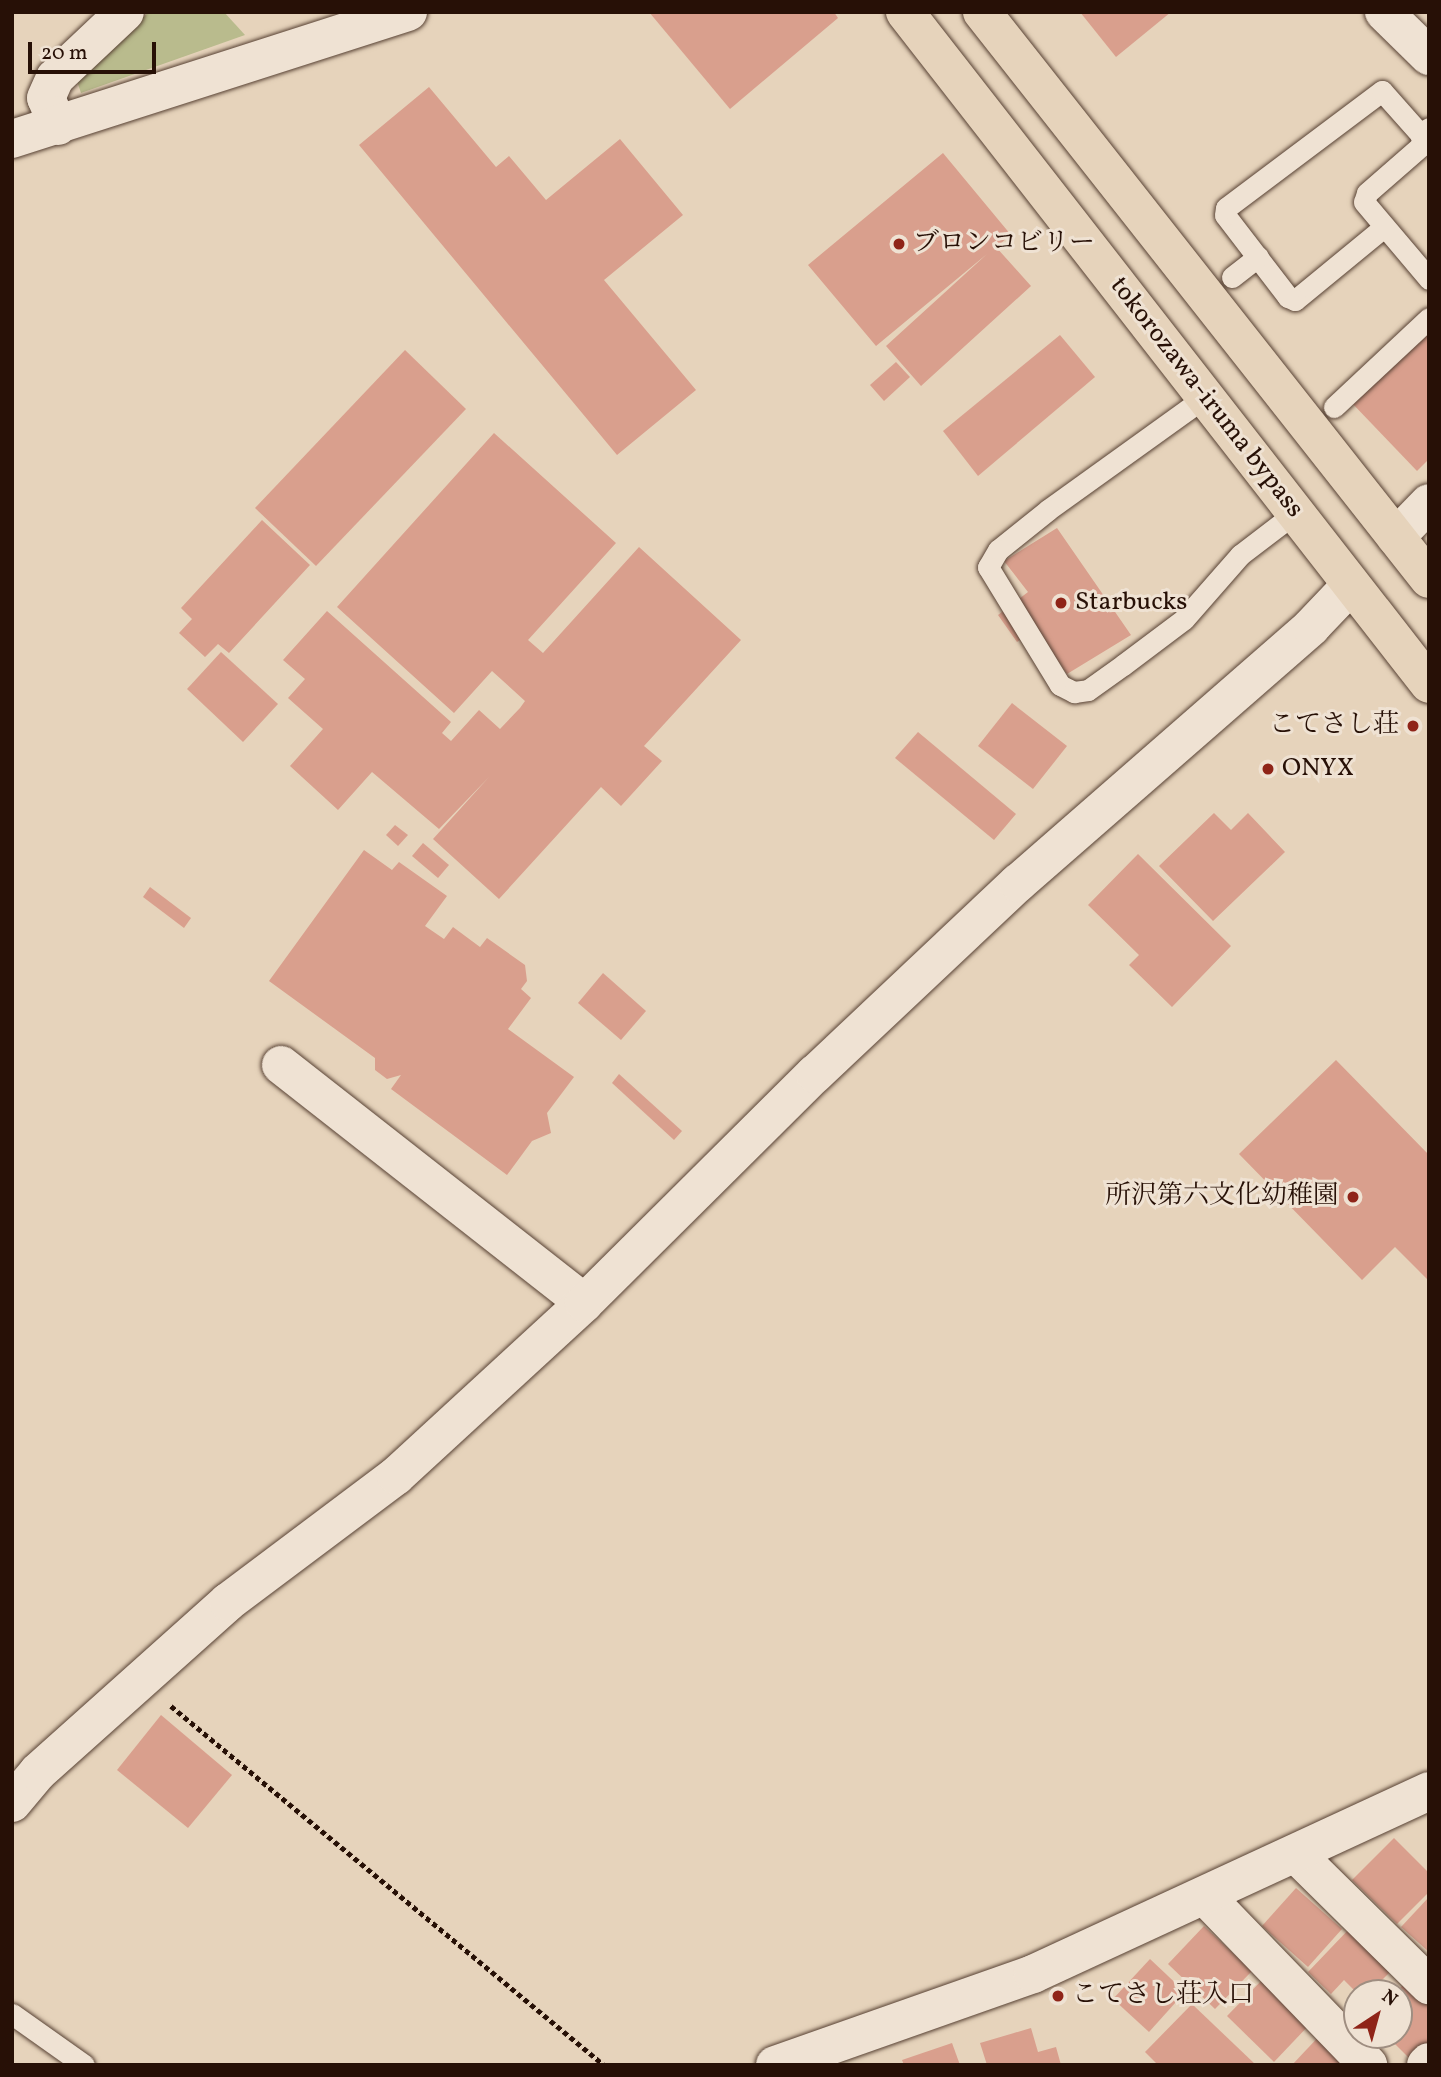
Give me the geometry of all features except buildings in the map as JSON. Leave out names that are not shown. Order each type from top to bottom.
[{"type":"highway","name":"tokorozawa-iruma bypass","points":[[905,12],[1429,684]]},
{"type":"highway","points":[[982,12],[1429,579]]},
{"type":"street","points":[[58,125],[46,98],[55,78],[125,12]]},
{"type":"street","points":[[12,139],[408,12]]},
{"type":"street","points":[[1384,12],[1429,56]]},
{"type":"street","points":[[1396,537],[1429,503]]},
{"type":"street","points":[[12,1803],[38,1772],[228,1602],[396,1476],[584,1303],[815,1074],[1017,883],[1311,627],[1351,585]]},
{"type":"street","points":[[281,1065],[584,1303]]},
{"type":"street","points":[[775,2065],[1033,1974],[1429,1791]]},
{"type":"street","points":[[1296,1854],[1429,1985]]},
{"type":"street","points":[[1205,1896],[1368,2065]]},
{"type":"lane","points":[[1384,228],[1295,300],[1288,297],[1225,215],[1226,208],[1382,91],[1425,132],[1422,145],[1367,193],[1364,202],[1429,279]]},
{"type":"lane","points":[[1232,277],[1258,257]]},
{"type":"lane","points":[[1334,407],[1429,318]]},
{"type":"lane","points":[[1205,397],[1038,518],[998,550],[988,567],[1006,603],[1060,685],[1073,692],[1088,690],[1123,665],[1184,619],[1240,555],[1295,513]]},
{"type":"lane","points":[[12,2014],[84,2065]]},
{"type":"path","points":[[140,1681],[604,2065]]},
{"type":"green space","points":[[149,12],[224,12],[245,35],[81,93],[76,78]]},
{"type":"place","name":"ブロンコビリー","points":[[899,244]]},
{"type":"place","name":"Starbucks","points":[[1061,603]]},
{"type":"place","name":"こてさし荘","points":[[1413,726]]},
{"type":"place","name":"ONYX","points":[[1268,769]]},
{"type":"place","name":"所沢第六文化幼稚園","points":[[1353,1197]]},
{"type":"place","name":"こてさし荘入口","points":[[1058,1996]]}]
